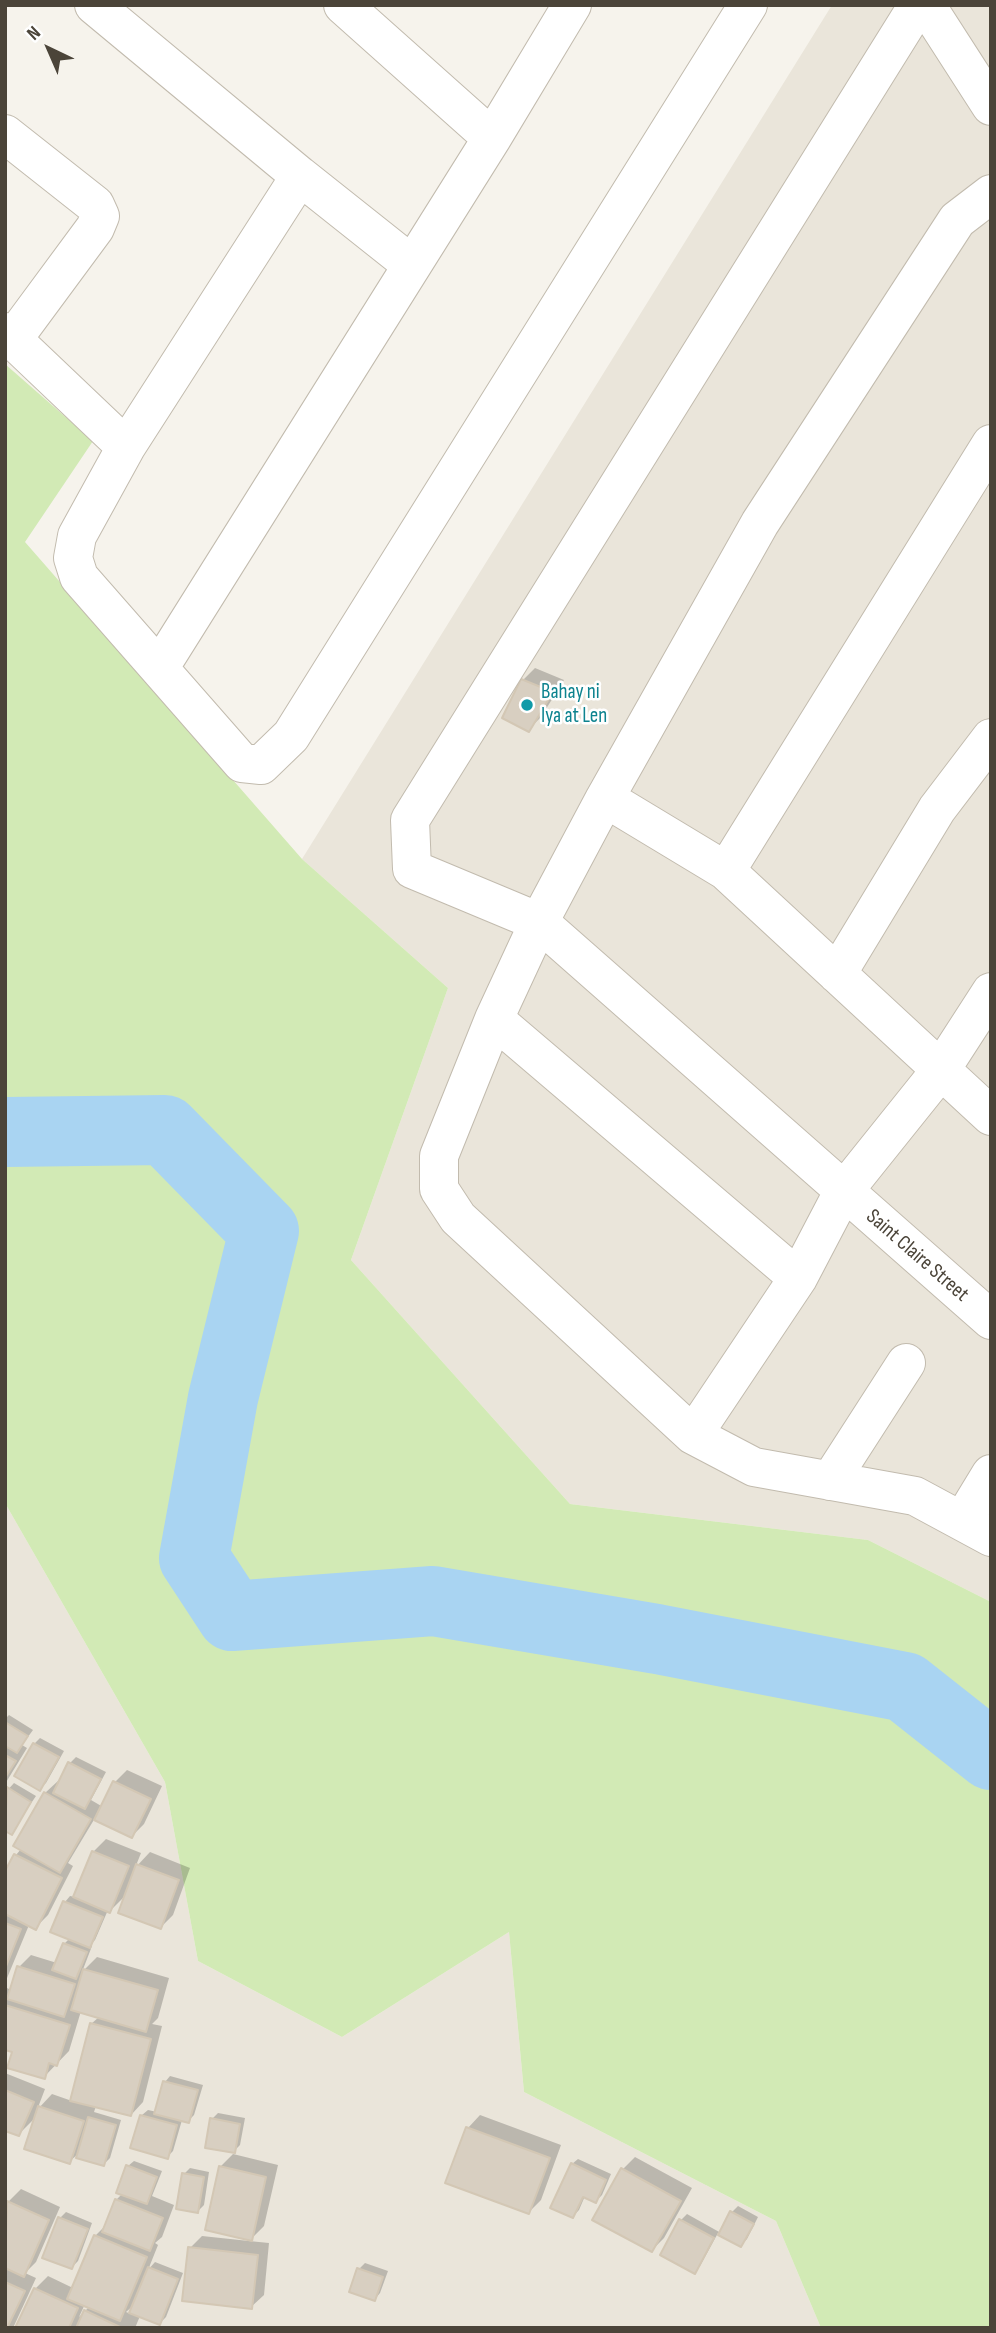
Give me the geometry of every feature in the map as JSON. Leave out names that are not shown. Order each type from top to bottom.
[{"type":"street","points":[[94,5],[412,265]]},
{"type":"street","points":[[343,5],[492,138]]},
{"type":"street","points":[[300,176],[126,447],[77,536],[73,558],[79,577],[242,763],[261,765],[291,736],[748,5]]},
{"type":"street","name":"Saint Claire Street","points":[[918,5],[410,820],[412,869],[539,922],[991,1321]]},
{"type":"street","points":[[926,5],[991,106]]},
{"type":"street","points":[[159,667],[492,138],[568,7]]},
{"type":"street","points":[[5,134],[95,205],[100,216],[95,228],[9,336],[126,447]]},
{"type":"street","points":[[991,194],[957,220],[760,523],[539,922],[495,1019],[439,1156],[439,1189],[458,1218],[694,1435],[754,1467],[915,1496],[977,1528],[991,1474]]},
{"type":"street","points":[[726,871],[989,454]]},
{"type":"street","points":[[837,974],[936,808],[991,738]]},
{"type":"street","points":[[606,798],[726,871],[991,1116]]},
{"type":"street","points":[[694,1435],[798,1278],[843,1192],[940,1071],[991,992]]},
{"type":"street","points":[[495,1019],[798,1278]]},
{"type":"street","points":[[830,1481],[906,1363]]},
{"type":"shaded area","points":[[832,5],[991,5],[991,1602],[868,1540],[570,1504],[351,1260],[448,988],[302,859]]},
{"type":"shaded area","points":[[5,1503],[165,1782],[198,1961],[342,2037],[509,1932],[524,2092],[776,2221],[821,2328],[5,2328]]},
{"type":"green space","points":[[5,364],[93,441],[25,542],[302,859],[448,988],[351,1260],[570,1504],[868,1540],[991,1602],[991,2328],[821,2328],[776,2221],[524,2092],[509,1932],[342,2037],[198,1961],[165,1782],[5,1503]]},
{"type":"building","name":"Bahay ni Iya at Len","points":[[521,679],[553,692],[529,732],[502,718]]},
{"type":"building","points":[[5,1722],[28,1736],[17,1753],[5,1746]]},
{"type":"building","points":[[33,1743],[59,1757],[40,1791],[14,1776]]},
{"type":"building","points":[[5,1755],[16,1761],[5,1778]]},
{"type":"building","points":[[68,1762],[101,1779],[85,1809],[53,1793]]},
{"type":"building","points":[[113,1781],[151,1799],[132,1838],[94,1820]]},
{"type":"building","points":[[7,1787],[31,1802],[12,1835],[5,1831]]},
{"type":"building","points":[[44,1792],[91,1819],[60,1873],[13,1846]]},
{"type":"building","points":[[92,1851],[129,1866],[110,1913],[73,1897]]},
{"type":"building","points":[[14,1854],[62,1878],[36,1930],[5,1914],[5,1871]]},
{"type":"building","points":[[136,1864],[179,1880],[161,1929],[118,1913]]},
{"type":"building","points":[[63,1901],[103,1917],[90,1948],[50,1932]]},
{"type":"building","points":[[5,1923],[21,1929],[5,1969]]},
{"type":"building","points":[[63,1943],[87,1952],[76,1979],[52,1970]]},
{"type":"building","points":[[17,1966],[75,1984],[64,2017],[7,1999]]},
{"type":"building","points":[[83,1969],[158,1990],[146,2032],[71,2010]]},
{"type":"building","points":[[5,2005],[70,2025],[57,2066],[49,2063],[45,2079],[7,2068],[12,2052],[5,2050]]},
{"type":"building","points":[[90,2023],[151,2039],[131,2116],[70,2101]]},
{"type":"building","points":[[163,2081],[198,2090],[189,2123],[154,2114]]},
{"type":"building","points":[[5,2090],[34,2102],[19,2136],[5,2131]]},
{"type":"building","points":[[38,2106],[84,2121],[70,2164],[24,2149]]},
{"type":"building","points":[[140,2115],[177,2125],[168,2159],[130,2148]]},
{"type":"building","points":[[88,2117],[116,2125],[104,2166],[76,2158]]},
{"type":"building","points":[[210,2118],[240,2124],[235,2153],[205,2148]]},
{"type":"building","points":[[466,2127],[550,2158],[529,2214],[445,2183]]},
{"type":"building","points":[[571,2163],[606,2180],[596,2203],[583,2197],[573,2218],[550,2208]]},
{"type":"building","points":[[126,2165],[157,2177],[147,2204],[116,2193]]},
{"type":"building","points":[[219,2166],[266,2177],[252,2241],[205,2230]]},
{"type":"building","points":[[621,2168],[681,2201],[652,2252],[592,2220]]},
{"type":"building","points":[[182,2173],[204,2177],[198,2213],[176,2209]]},
{"type":"building","points":[[115,2199],[163,2218],[150,2251],[102,2232]]},
{"type":"building","points":[[7,2201],[49,2220],[24,2277],[5,2268]]},
{"type":"building","points":[[730,2211],[754,2224],[741,2247],[718,2235]]},
{"type":"building","points":[[58,2217],[88,2229],[72,2269],[42,2258]]},
{"type":"building","points":[[679,2219],[714,2238],[695,2274],[660,2255]]},
{"type":"building","points":[[94,2235],[147,2257],[120,2321],[67,2299]]},
{"type":"building","points":[[188,2247],[258,2255],[252,2309],[182,2301]]},
{"type":"building","points":[[148,2267],[178,2279],[160,2325],[129,2313]]},
{"type":"building","points":[[357,2268],[383,2277],[375,2301],[349,2292]]},
{"type":"building","points":[[5,2282],[25,2291],[7,2328],[5,2328]]},
{"type":"building","points":[[34,2288],[78,2308],[69,2328],[15,2328]]},
{"type":"building","points":[[84,2310],[122,2328],[76,2328]]},
{"type":"waterway","points":[[5,1132],[165,1130],[264,1231],[223,1398],[194,1558],[232,1616],[433,1601],[657,1639],[905,1687],[991,1755]]},
{"type":"place","name":"Bahay ni Iya at Len","points":[[527,705]]}]
